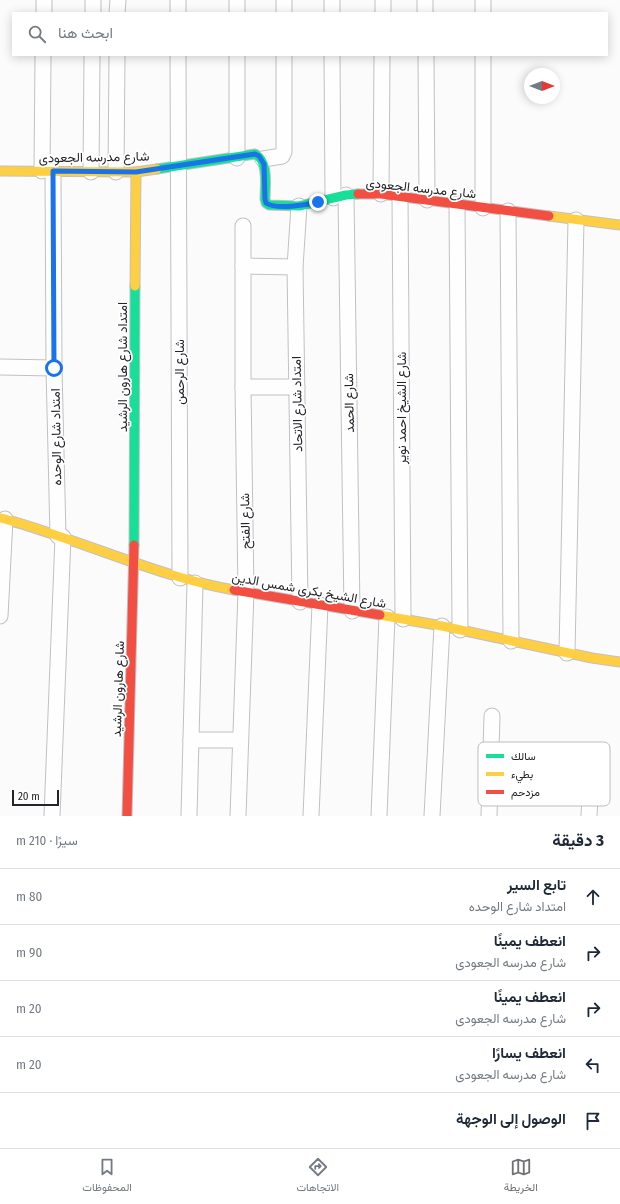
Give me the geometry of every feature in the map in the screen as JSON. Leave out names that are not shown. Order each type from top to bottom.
[{"type":"street","points":[[44,0],[44,12]]},
{"type":"street","points":[[93,0],[93,12]]},
{"type":"street","points":[[117,12],[118,0]]},
{"type":"street","points":[[178,0],[178,12]]},
{"type":"street","points":[[237,0],[237,12]]},
{"type":"street","points":[[284,0],[284,12]]},
{"type":"street","points":[[332,0],[332,12]]},
{"type":"street","points":[[383,0],[383,12]]},
{"type":"street","points":[[425,0],[425,12]]},
{"type":"street","points":[[482,0],[483,12]]},
{"type":"street","name":"امتداد شارع الوحده","points":[[43,56],[60,536],[52,816]]},
{"type":"street","points":[[91,172],[92,56]]},
{"type":"street","points":[[116,172],[117,56]]},
{"type":"street","name":"شارع الرحمن","points":[[178,56],[180,578]]},
{"type":"street","points":[[237,56],[237,158]]},
{"type":"street","points":[[263,159],[282,156],[284,152],[284,56]]},
{"type":"street","name":"شارع الحمد","points":[[332,56],[340,197],[352,611]]},
{"type":"street","points":[[381,194],[382,56]]},
{"type":"street","points":[[426,56],[427,200]]},
{"type":"street","points":[[483,56],[483,208]]},
{"type":"street","name":"شارع مدرسه الجعودى","points":[[0,171],[136,172],[237,158],[255,154],[263,159],[266,203],[274,206],[299,206],[340,197],[362,194],[381,194],[620,225]]},
{"type":"street","name":"امتداد شارع هارون الرشيد","points":[[134,562],[136,172]]},
{"type":"street","name":"شارع الشيخ احمد نوير","points":[[400,197],[403,619]]},
{"type":"street","points":[[457,204],[460,630]]},
{"type":"street","name":"امتداد شارع الاتحاد","points":[[299,206],[295,267],[300,602]]},
{"type":"street","points":[[508,211],[511,641]]},
{"type":"street","points":[[567,653],[576,220]]},
{"type":"street","name":"شارع الفتح","points":[[238,816],[246,592],[243,387],[243,226]]},
{"type":"street","points":[[243,266],[295,267]]},
{"type":"street","points":[[0,367],[54,368]]},
{"type":"street","points":[[243,387],[297,387]]},
{"type":"street","points":[[0,616],[2,519]]},
{"type":"street","name":"شارع الشيخ بكرى شمس الدين","points":[[2,519],[60,536],[195,582],[300,602],[442,626],[567,653],[620,662]]},
{"type":"street","name":"شارع هارون الرشيد","points":[[128,816],[134,562]]},
{"type":"street","points":[[189,816],[195,582]]},
{"type":"street","points":[[311,816],[320,605]]},
{"type":"street","points":[[379,816],[386,616]]},
{"type":"street","points":[[432,816],[442,626]]},
{"type":"street","points":[[491,742],[492,716]]},
{"type":"street","points":[[191,740],[240,740]]},
{"type":"street","points":[[489,806],[489,816]]},
{"type":"street","points":[[589,816],[590,806]]},
{"type":"traffic: fast","points":[[157,169],[255,154],[259,157],[264,168],[266,181],[265,199],[266,203],[269,205],[299,206],[346,195],[358,194]]},
{"type":"traffic: fast","points":[[134,545],[135,286]]},
{"type":"traffic: slow","points":[[0,171],[136,172],[157,169]]},
{"type":"traffic: slow","points":[[135,286],[136,172]]},
{"type":"traffic: slow","points":[[549,216],[620,225]]},
{"type":"traffic: slow","points":[[0,518],[32,527],[169,574],[212,586],[234,590]]},
{"type":"traffic: slow","points":[[380,615],[442,626],[592,658],[620,662]]},
{"type":"traffic: jam","points":[[358,194],[381,194],[549,216]]},
{"type":"traffic: jam","points":[[127,816],[134,545]]},
{"type":"traffic: jam","points":[[234,590],[380,615]]},
{"type":"route","points":[[54,368],[53,171],[136,172],[237,158],[255,154],[263,159],[266,203],[274,206],[299,206],[318,202]]}]
